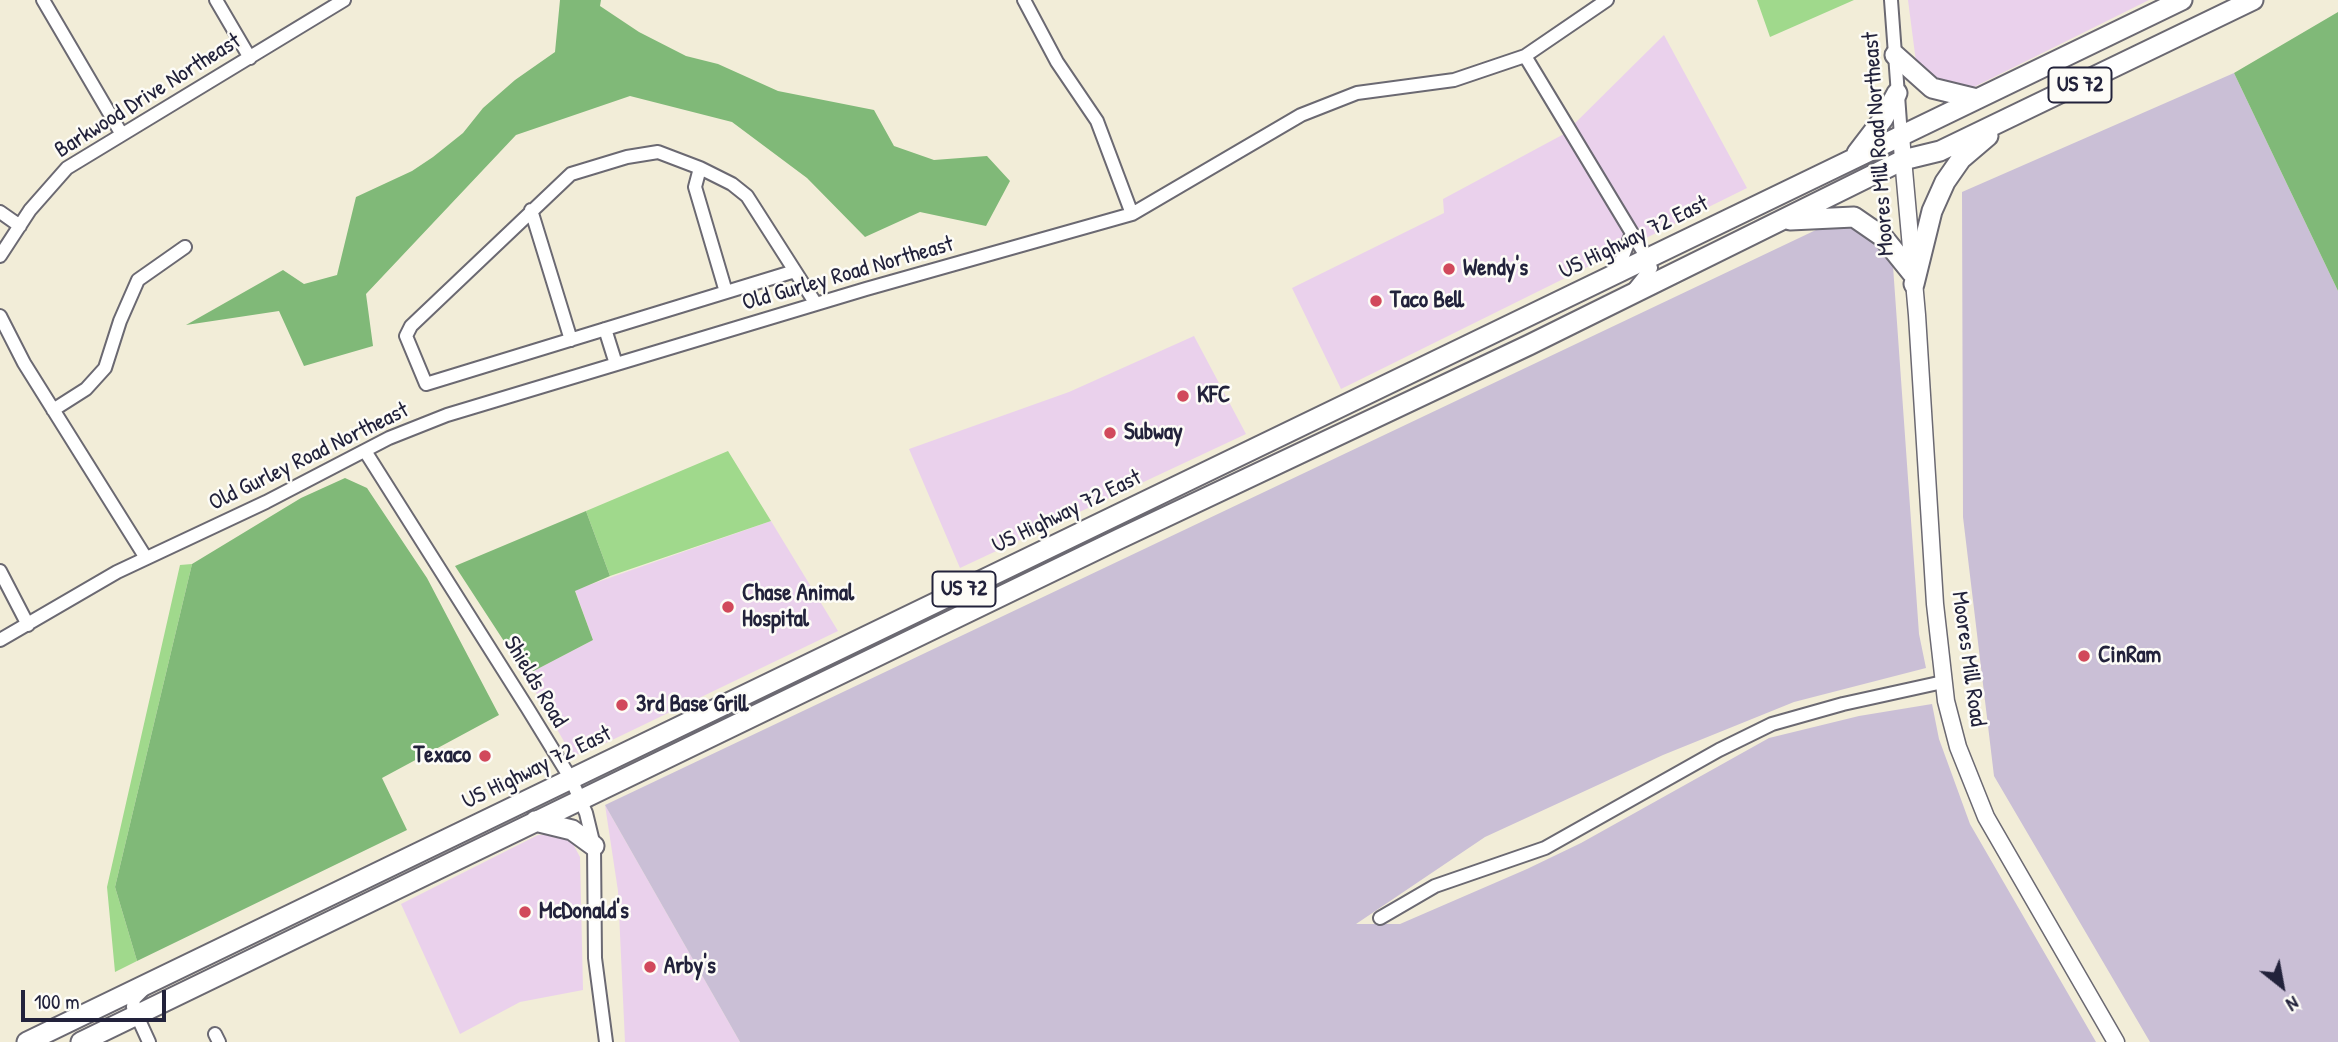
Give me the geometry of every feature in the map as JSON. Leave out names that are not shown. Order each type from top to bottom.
[{"type":"highway","name":"US 72","points":[[1901,136],[2182,0]]},
{"type":"highway","name":"US 72","points":[[1902,160],[1940,151],[2253,0]]},
{"type":"highway","points":[[1895,55],[1932,88],[1977,99]]},
{"type":"highway","points":[[1852,159],[1883,119],[1897,93]]},
{"type":"highway","points":[[1913,279],[1932,211],[1945,182],[1961,159],[1998,124]]},
{"type":"highway","name":"US Highway 72 East","points":[[27,1042],[1901,136]]},
{"type":"highway","name":"US Highway 72 East","points":[[81,1042],[1119,539],[1529,345],[1629,293],[1902,160]]},
{"type":"highway","points":[[1779,221],[1854,217],[1882,237],[1913,279]]},
{"type":"highway","points":[[535,821],[572,830],[594,846]]},
{"type":"main road","name":"Moores Mill Road Northeast","points":[[1901,136],[1913,279]]},
{"type":"main road","name":"Moores Mill Road","points":[[1913,279],[1943,682],[1958,747],[1986,817],[2116,1042]]},
{"type":"street","points":[[43,0],[121,133]]},
{"type":"street","points":[[216,0],[250,58]]},
{"type":"street","name":"Barkwood Drive Northeast","points":[[0,256],[20,226],[67,168],[344,0]]},
{"type":"street","points":[[1024,0],[1057,62],[1097,121],[1132,215]]},
{"type":"street","name":"Old Gurley Road Northeast","points":[[0,640],[117,572],[365,451],[447,415],[816,304],[1132,215],[1301,115],[1357,93],[1454,80],[1525,56],[1607,0]]},
{"type":"street","name":"Moores Mill Road Northeast","points":[[1891,0],[1901,136]]},
{"type":"street","points":[[1525,56],[1647,258],[1651,268],[1629,293]]},
{"type":"street","points":[[795,271],[426,384],[406,336],[411,326],[571,174],[658,152],[700,168],[732,184],[747,196],[795,271],[816,304]]},
{"type":"street","points":[[700,168],[695,187],[726,292]]},
{"type":"street","points":[[531,210],[571,340]]},
{"type":"street","points":[[0,212],[20,226]]},
{"type":"street","points":[[1616,274],[1632,233]]},
{"type":"street","points":[[53,410],[86,389],[105,368],[120,321],[138,280],[185,247]]},
{"type":"street","points":[[0,316],[53,410],[146,558]]},
{"type":"street","points":[[605,329],[616,364]]},
{"type":"street","name":"Shields Road","points":[[365,451],[571,779],[581,801],[594,846],[595,958],[606,1042]]},
{"type":"street","points":[[0,571],[28,625]]},
{"type":"street","points":[[1380,918],[1435,886],[1545,848],[1764,727],[1843,704],[1943,682]]},
{"type":"street","points":[[149,1042],[136,1016],[134,999],[150,984]]},
{"type":"shaded area","points":[[1908,0],[2149,0],[1970,89],[1938,88],[1916,62]]},
{"type":"shaded area","points":[[1664,35],[1747,188],[1341,389],[1292,288],[1444,213],[1443,199],[1564,134]]},
{"type":"shaded area","points":[[2234,73],[2338,291],[2338,1042],[2150,1042],[1994,776],[1963,517],[1962,192]]},
{"type":"shaded area","points":[[1866,225],[1893,266],[1919,634],[1926,668],[1794,702],[1663,755],[1485,837],[1356,924],[1400,924],[1527,869],[1581,843],[1769,738],[1859,716],[1932,704],[1939,739],[1970,824],[2096,1042],[740,1042],[605,805],[1818,229]]},
{"type":"shaded area","points":[[1194,336],[1246,434],[960,568],[909,449],[1069,392]]},
{"type":"shaded area","points":[[771,521],[838,631],[581,755],[570,752],[526,675],[593,640],[575,590]]},
{"type":"shaded area","points":[[605,805],[740,1042],[625,1042],[618,891]]},
{"type":"shaded area","points":[[557,834],[572,842],[580,857],[583,990],[520,1002],[460,1034],[401,904],[538,835]]},
{"type":"green space","points":[[560,0],[601,0],[600,6],[639,32],[686,56],[718,64],[778,91],[874,110],[894,146],[934,160],[987,156],[1010,181],[986,226],[920,212],[865,237],[807,178],[732,122],[630,96],[516,135],[366,294],[373,346],[304,366],[279,311],[186,325],[283,270],[304,284],[337,275],[356,197],[412,171],[433,157],[463,133],[483,108],[515,80],[555,52]]},
{"type":"green space","points":[[1757,0],[1854,0],[1770,37]]},
{"type":"green space","points":[[2338,12],[2338,291],[2234,73]]},
{"type":"green space","points":[[728,451],[771,521],[610,576],[586,511]]},
{"type":"green space","points":[[345,478],[367,488],[427,578],[499,715],[382,778],[407,830],[137,961],[115,887],[192,564],[301,498]]},
{"type":"green space","points":[[586,511],[610,576],[575,591],[593,640],[526,675],[455,566]]},
{"type":"green space","points":[[192,564],[115,887],[137,961],[115,972],[107,887],[180,565]]},
{"type":"place","name":"Wendy's","points":[[1449,269]]},
{"type":"place","name":"Taco Bell","points":[[1376,301]]},
{"type":"place","name":"KFC","points":[[1183,396]]},
{"type":"place","name":"Subway","points":[[1110,433]]},
{"type":"place","name":"Chase Animal Hospital","points":[[728,607]]},
{"type":"place","name":"CinRam","points":[[2084,656]]},
{"type":"place","name":"3rd Base Grill","points":[[622,705]]},
{"type":"place","name":"Texaco","points":[[485,756]]},
{"type":"place","name":"McDonald's","points":[[525,912]]},
{"type":"place","name":"Arby's","points":[[650,967]]}]
